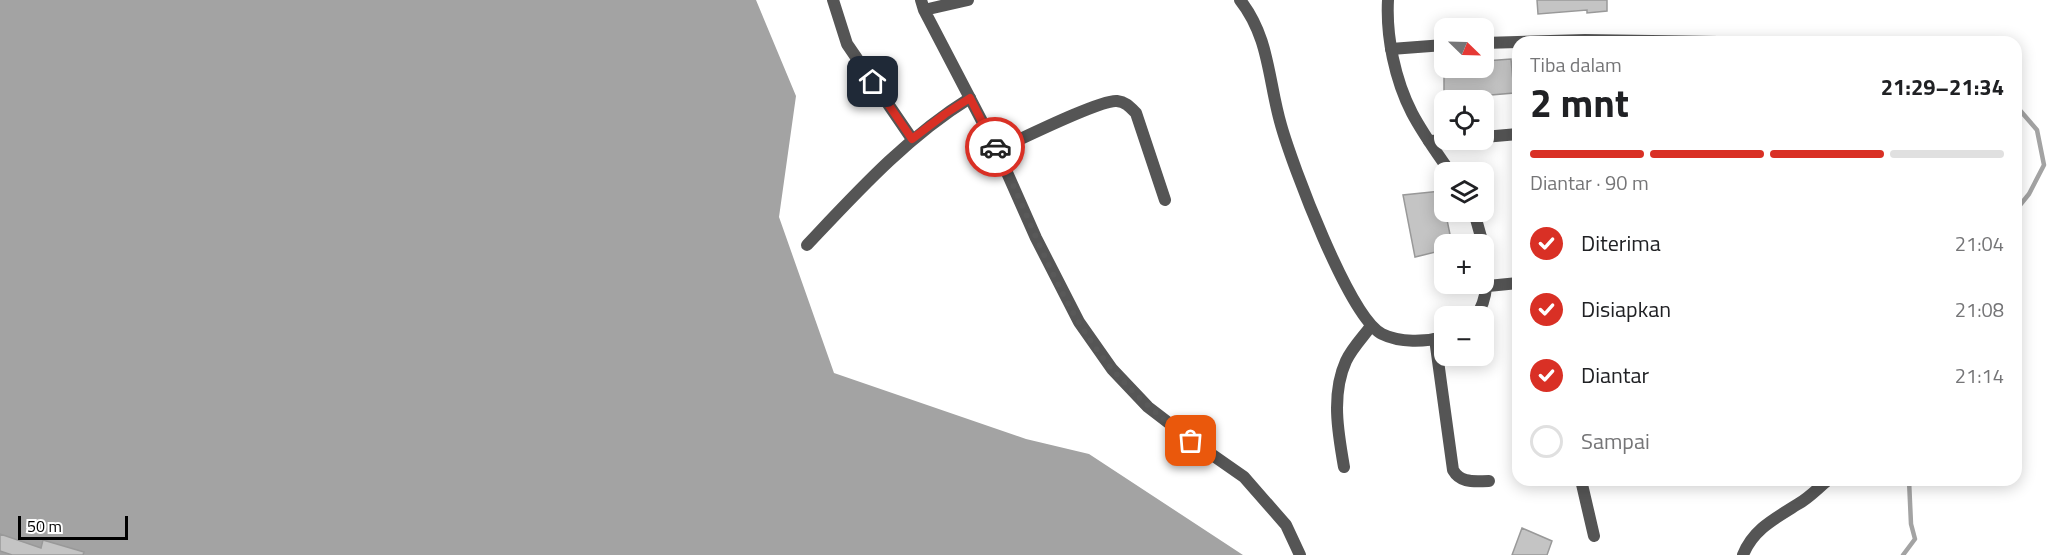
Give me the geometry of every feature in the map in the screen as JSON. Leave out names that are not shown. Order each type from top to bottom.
[{"type":"street","points":[[833,0],[847,44],[912,139]]},
{"type":"street","points":[[968,0],[922,5],[997,150],[1036,238],[1079,322],[1112,369],[1148,407],[1191,441],[1244,477],[1286,525],[1300,555]]},
{"type":"street","points":[[1240,0],[1251,16],[1264,44],[1281,124],[1320,231],[1347,287],[1371,326],[1383,334],[1412,341],[1434,339]]},
{"type":"street","points":[[1388,0],[1391,49],[1401,87],[1412,112],[1443,162]]},
{"type":"street","points":[[1494,43],[1512,42]]},
{"type":"street","points":[[1391,49],[1434,46]]},
{"type":"street","points":[[807,245],[912,139],[970,98]]},
{"type":"street","points":[[997,150],[1115,100],[1126,103],[1136,113],[1165,200]]},
{"type":"street","points":[[1494,136],[1512,135]]},
{"type":"street","points":[[1429,141],[1434,141]]},
{"type":"street","points":[[1494,285],[1512,284]]},
{"type":"street","points":[[1344,467],[1337,425],[1340,381],[1346,360],[1371,326]]},
{"type":"street","points":[[1443,366],[1454,470],[1457,477],[1463,480],[1489,481]]},
{"type":"street","points":[[1582,486],[1594,536]]},
{"type":"street","points":[[1743,555],[1762,527],[1780,514],[1800,504],[1821,486]]},
{"type":"shaded area","points":[[0,0],[756,0],[796,96],[779,217],[834,373],[1026,439],[1089,454],[1243,555],[0,555]]},
{"type":"building","points":[[1537,0],[1607,0],[1607,11],[1587,13],[1587,10],[1538,14]]},
{"type":"building","points":[[1511,59],[1512,93],[1494,95],[1494,90],[1444,90],[1444,78],[1494,78],[1494,60]]},
{"type":"building","points":[[1434,192],[1434,222],[1447,222],[1450,234],[1434,234],[1434,252],[1415,257],[1403,195]]},
{"type":"building","points":[[1522,528],[1552,541],[1547,555],[1512,555]]},
{"type":"building","points":[[0,534],[41,548],[43,540],[84,552],[83,555],[12,555],[0,551]]},
{"type":"waterway","points":[[2022,113],[2037,130],[2044,165],[2022,203]]},
{"type":"waterway","points":[[1903,555],[1915,539],[1911,524],[1909,486]]},
{"type":"way so far","points":[[995,147],[1036,238],[1079,322],[1112,369],[1148,407],[1191,441]]},
{"type":"route","points":[[873,82],[912,139],[970,98],[995,147]]}]
